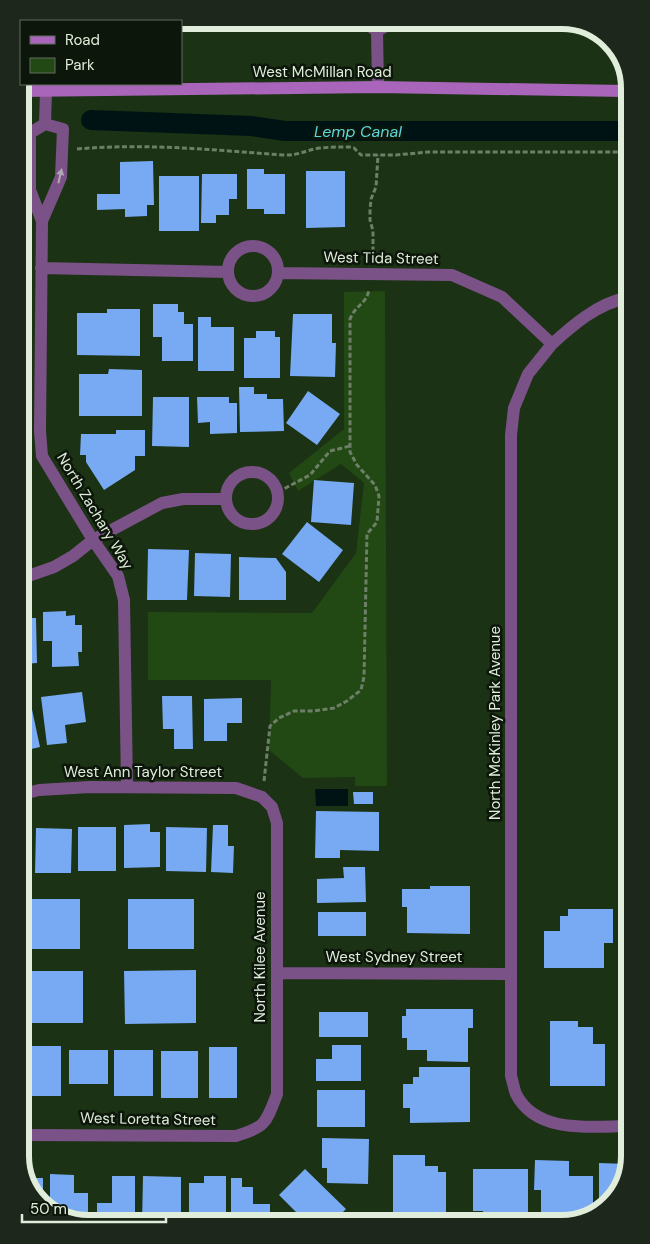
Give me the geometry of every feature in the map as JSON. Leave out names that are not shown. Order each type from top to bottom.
[{"type":"main road","name":"West McMillan Road","points":[[29,91],[378,87],[621,92]]},
{"type":"street","points":[[377,31],[381,29]]},
{"type":"street","points":[[377,31],[378,87]]},
{"type":"street","points":[[45,124],[46,91]]},
{"type":"street","name":"North Zachary Way","points":[[42,221],[62,176],[63,129],[45,124],[30,133],[30,190],[42,221],[40,431],[42,456],[93,540],[118,576],[124,600],[127,786]]},
{"type":"street","points":[[245,247],[262,247],[274,257],[278,273],[272,288],[257,296],[248,296],[234,288],[230,280],[228,264],[232,256],[245,247]]},
{"type":"street","points":[[41,268],[228,272]]},
{"type":"street","name":"West Tida Street","points":[[278,273],[452,275],[502,298],[552,344]]},
{"type":"street","points":[[552,344],[579,320],[615,300],[621,299]]},
{"type":"street","name":"North McKinley Park Avenue","points":[[552,344],[528,374],[514,408],[511,435],[511,1076],[516,1093],[526,1109],[537,1117],[561,1126],[621,1126]]},
{"type":"street","points":[[254,472],[262,474],[275,485],[278,492],[279,501],[276,509],[271,517],[264,522],[247,524],[232,515],[228,508],[227,490],[237,477],[245,473],[254,472]]},
{"type":"street","points":[[29,575],[54,567],[93,540],[162,503],[183,499],[226,499]]},
{"type":"street","name":"West Ann Taylor Street","points":[[29,793],[64,788],[127,786],[236,788],[262,797]]},
{"type":"street","name":"North Kilee Avenue","points":[[262,797],[272,807],[277,823],[277,1094],[267,1120]]},
{"type":"street","name":"West Sydney Street","points":[[277,973],[511,974]]},
{"type":"street","name":"West Loretta Street","points":[[29,1134],[236,1136],[254,1130],[267,1120]]},
{"type":"path","points":[[71,149],[140,145],[281,155],[299,155],[320,148],[350,147],[362,154],[378,155],[428,152],[621,152]]},
{"type":"path","points":[[262,797],[270,726],[279,718],[294,712],[314,712],[334,708],[361,690],[364,677],[367,534],[377,522],[379,496],[375,485],[357,466],[350,452],[350,319],[354,308],[362,304],[368,297],[373,274],[373,231],[370,210],[371,199],[376,187],[378,155]]},
{"type":"path","points":[[278,492],[310,475],[330,452],[350,446]]},
{"type":"green space","points":[[385,291],[387,786],[355,786],[355,777],[303,778],[269,750],[271,680],[148,680],[148,612],[312,613],[356,553],[364,483],[341,464],[298,491],[289,473],[344,429],[344,292]]},
{"type":"shaded area","points":[[315,789],[348,789],[348,806],[316,806]]},
{"type":"building","points":[[153,161],[154,205],[147,205],[147,216],[125,217],[125,209],[97,210],[97,194],[120,194],[120,162]]},
{"type":"building","points":[[247,169],[264,169],[264,174],[285,174],[285,214],[264,214],[264,209],[247,209]]},
{"type":"building","points":[[306,171],[345,171],[345,227],[306,228]]},
{"type":"building","points":[[202,174],[237,174],[237,199],[229,199],[229,215],[216,215],[216,223],[201,223]]},
{"type":"building","points":[[159,176],[199,176],[199,231],[159,231]]},
{"type":"building","points":[[153,304],[178,304],[178,312],[184,312],[184,324],[193,324],[193,361],[162,361],[162,337],[153,337]]},
{"type":"building","points":[[107,309],[140,309],[140,356],[77,355],[77,313],[107,313]]},
{"type":"building","points":[[293,314],[332,314],[332,343],[336,343],[335,377],[290,376]]},
{"type":"building","points":[[198,317],[211,317],[211,327],[234,327],[234,371],[198,371]]},
{"type":"building","points":[[256,331],[275,331],[275,337],[280,337],[280,378],[244,378],[244,338],[256,338]]},
{"type":"building","points":[[109,369],[142,370],[142,416],[79,416],[79,374],[108,374]]},
{"type":"building","points":[[239,387],[254,387],[254,394],[267,394],[267,399],[283,399],[284,431],[240,432]]},
{"type":"building","points":[[308,391],[340,414],[317,445],[286,423]]},
{"type":"building","points":[[153,397],[189,397],[189,447],[152,446]]},
{"type":"building","points":[[197,397],[229,397],[229,403],[237,403],[237,433],[210,434],[210,422],[198,423]]},
{"type":"building","points":[[116,430],[145,430],[145,456],[135,456],[135,470],[104,490],[86,462],[86,455],[80,455],[81,434],[116,434]]},
{"type":"building","points":[[314,480],[354,483],[351,525],[311,522]]},
{"type":"building","points":[[307,522],[343,550],[319,582],[282,554]]},
{"type":"building","points":[[148,549],[189,550],[187,600],[147,600]]},
{"type":"building","points":[[195,553],[231,554],[230,597],[194,596]]},
{"type":"building","points":[[239,557],[276,558],[286,572],[286,600],[239,600]]},
{"type":"building","points":[[29,609],[30,618],[36,618],[37,663],[29,664]]},
{"type":"building","points":[[66,611],[66,616],[75,615],[75,625],[82,625],[82,652],[78,652],[79,666],[52,667],[52,641],[43,641],[43,612]]},
{"type":"building","points":[[82,692],[86,722],[65,725],[67,743],[47,745],[41,697]]},
{"type":"building","points":[[162,696],[192,696],[193,749],[174,749],[174,729],[163,729]]},
{"type":"building","points":[[242,698],[242,723],[227,723],[227,741],[204,741],[204,699]]},
{"type":"building","points":[[29,700],[40,747],[29,750]]},
{"type":"building","points":[[353,792],[373,792],[373,804],[354,804]]},
{"type":"building","points":[[316,811],[379,812],[379,851],[340,850],[340,858],[315,858]]},
{"type":"building","points":[[150,824],[150,832],[160,832],[160,867],[124,868],[124,825]]},
{"type":"building","points":[[213,825],[228,825],[228,846],[234,846],[233,873],[211,872]]},
{"type":"building","points":[[78,827],[116,827],[116,871],[78,871]]},
{"type":"building","points":[[166,827],[207,828],[206,872],[166,871]]},
{"type":"building","points":[[36,828],[72,829],[71,873],[35,873]]},
{"type":"building","points":[[343,867],[365,867],[366,902],[317,903],[317,879],[344,878]]},
{"type":"building","points":[[430,886],[470,886],[470,934],[407,933],[407,907],[402,907],[402,889],[430,889]]},
{"type":"building","points":[[29,899],[80,899],[80,949],[29,949]]},
{"type":"building","points":[[128,899],[194,899],[194,949],[128,949]]},
{"type":"building","points":[[568,909],[613,909],[613,943],[604,943],[604,968],[544,968],[544,931],[560,931],[560,916],[568,916]]},
{"type":"building","points":[[318,912],[366,912],[366,936],[318,936]]},
{"type":"building","points":[[196,970],[196,1023],[125,1024],[124,971]]},
{"type":"building","points":[[29,971],[83,971],[83,1023],[29,1023]]},
{"type":"building","points":[[406,1009],[473,1009],[473,1028],[468,1028],[468,1062],[427,1061],[427,1050],[407,1050],[407,1038],[402,1038],[402,1016],[406,1016]]},
{"type":"building","points":[[319,1012],[368,1012],[368,1037],[319,1037]]},
{"type":"building","points":[[550,1021],[578,1021],[578,1027],[593,1027],[593,1044],[605,1044],[605,1086],[550,1086]]},
{"type":"building","points":[[332,1045],[361,1045],[361,1081],[316,1081],[316,1059],[332,1059]]},
{"type":"building","points":[[29,1046],[61,1046],[61,1096],[29,1096]]},
{"type":"building","points":[[209,1047],[237,1047],[237,1098],[209,1098]]},
{"type":"building","points":[[69,1050],[108,1050],[108,1084],[69,1084]]},
{"type":"building","points":[[114,1050],[153,1050],[153,1096],[114,1096]]},
{"type":"building","points":[[161,1051],[198,1051],[198,1098],[161,1098]]},
{"type":"building","points":[[419,1067],[470,1067],[470,1122],[410,1123],[410,1108],[403,1108],[403,1084],[413,1084],[413,1077],[419,1077]]},
{"type":"building","points":[[317,1090],[365,1090],[365,1127],[317,1127]]},
{"type":"building","points":[[322,1138],[369,1139],[368,1184],[327,1183],[327,1168],[322,1168]]},
{"type":"building","points":[[393,1155],[425,1155],[425,1166],[438,1166],[438,1172],[446,1172],[446,1215],[393,1215]]},
{"type":"building","points":[[535,1160],[569,1161],[569,1176],[593,1176],[593,1206],[574,1214],[541,1215],[541,1190],[534,1190]]},
{"type":"building","points":[[599,1163],[620,1164],[615,1182],[607,1195],[599,1202]]},
{"type":"building","points":[[305,1169],[346,1209],[340,1215],[299,1215],[279,1195]]},
{"type":"building","points":[[473,1169],[528,1169],[528,1215],[483,1215],[483,1211],[473,1211]]},
{"type":"building","points":[[50,1174],[74,1175],[74,1193],[88,1193],[88,1215],[69,1212],[50,1201]]},
{"type":"building","points":[[112,1176],[135,1176],[135,1215],[97,1215],[97,1203],[112,1203]]},
{"type":"building","points":[[143,1176],[181,1177],[181,1215],[142,1215]]},
{"type":"building","points":[[204,1176],[226,1176],[226,1215],[189,1215],[189,1183],[204,1183]]},
{"type":"building","points":[[33,1178],[43,1178],[43,1194]]},
{"type":"building","points":[[231,1178],[242,1178],[242,1187],[253,1187],[253,1204],[270,1204],[270,1215],[231,1215]]},
{"type":"waterway","name":"Lemp Canal","points":[[91,120],[251,126],[285,131],[621,131]]}]
